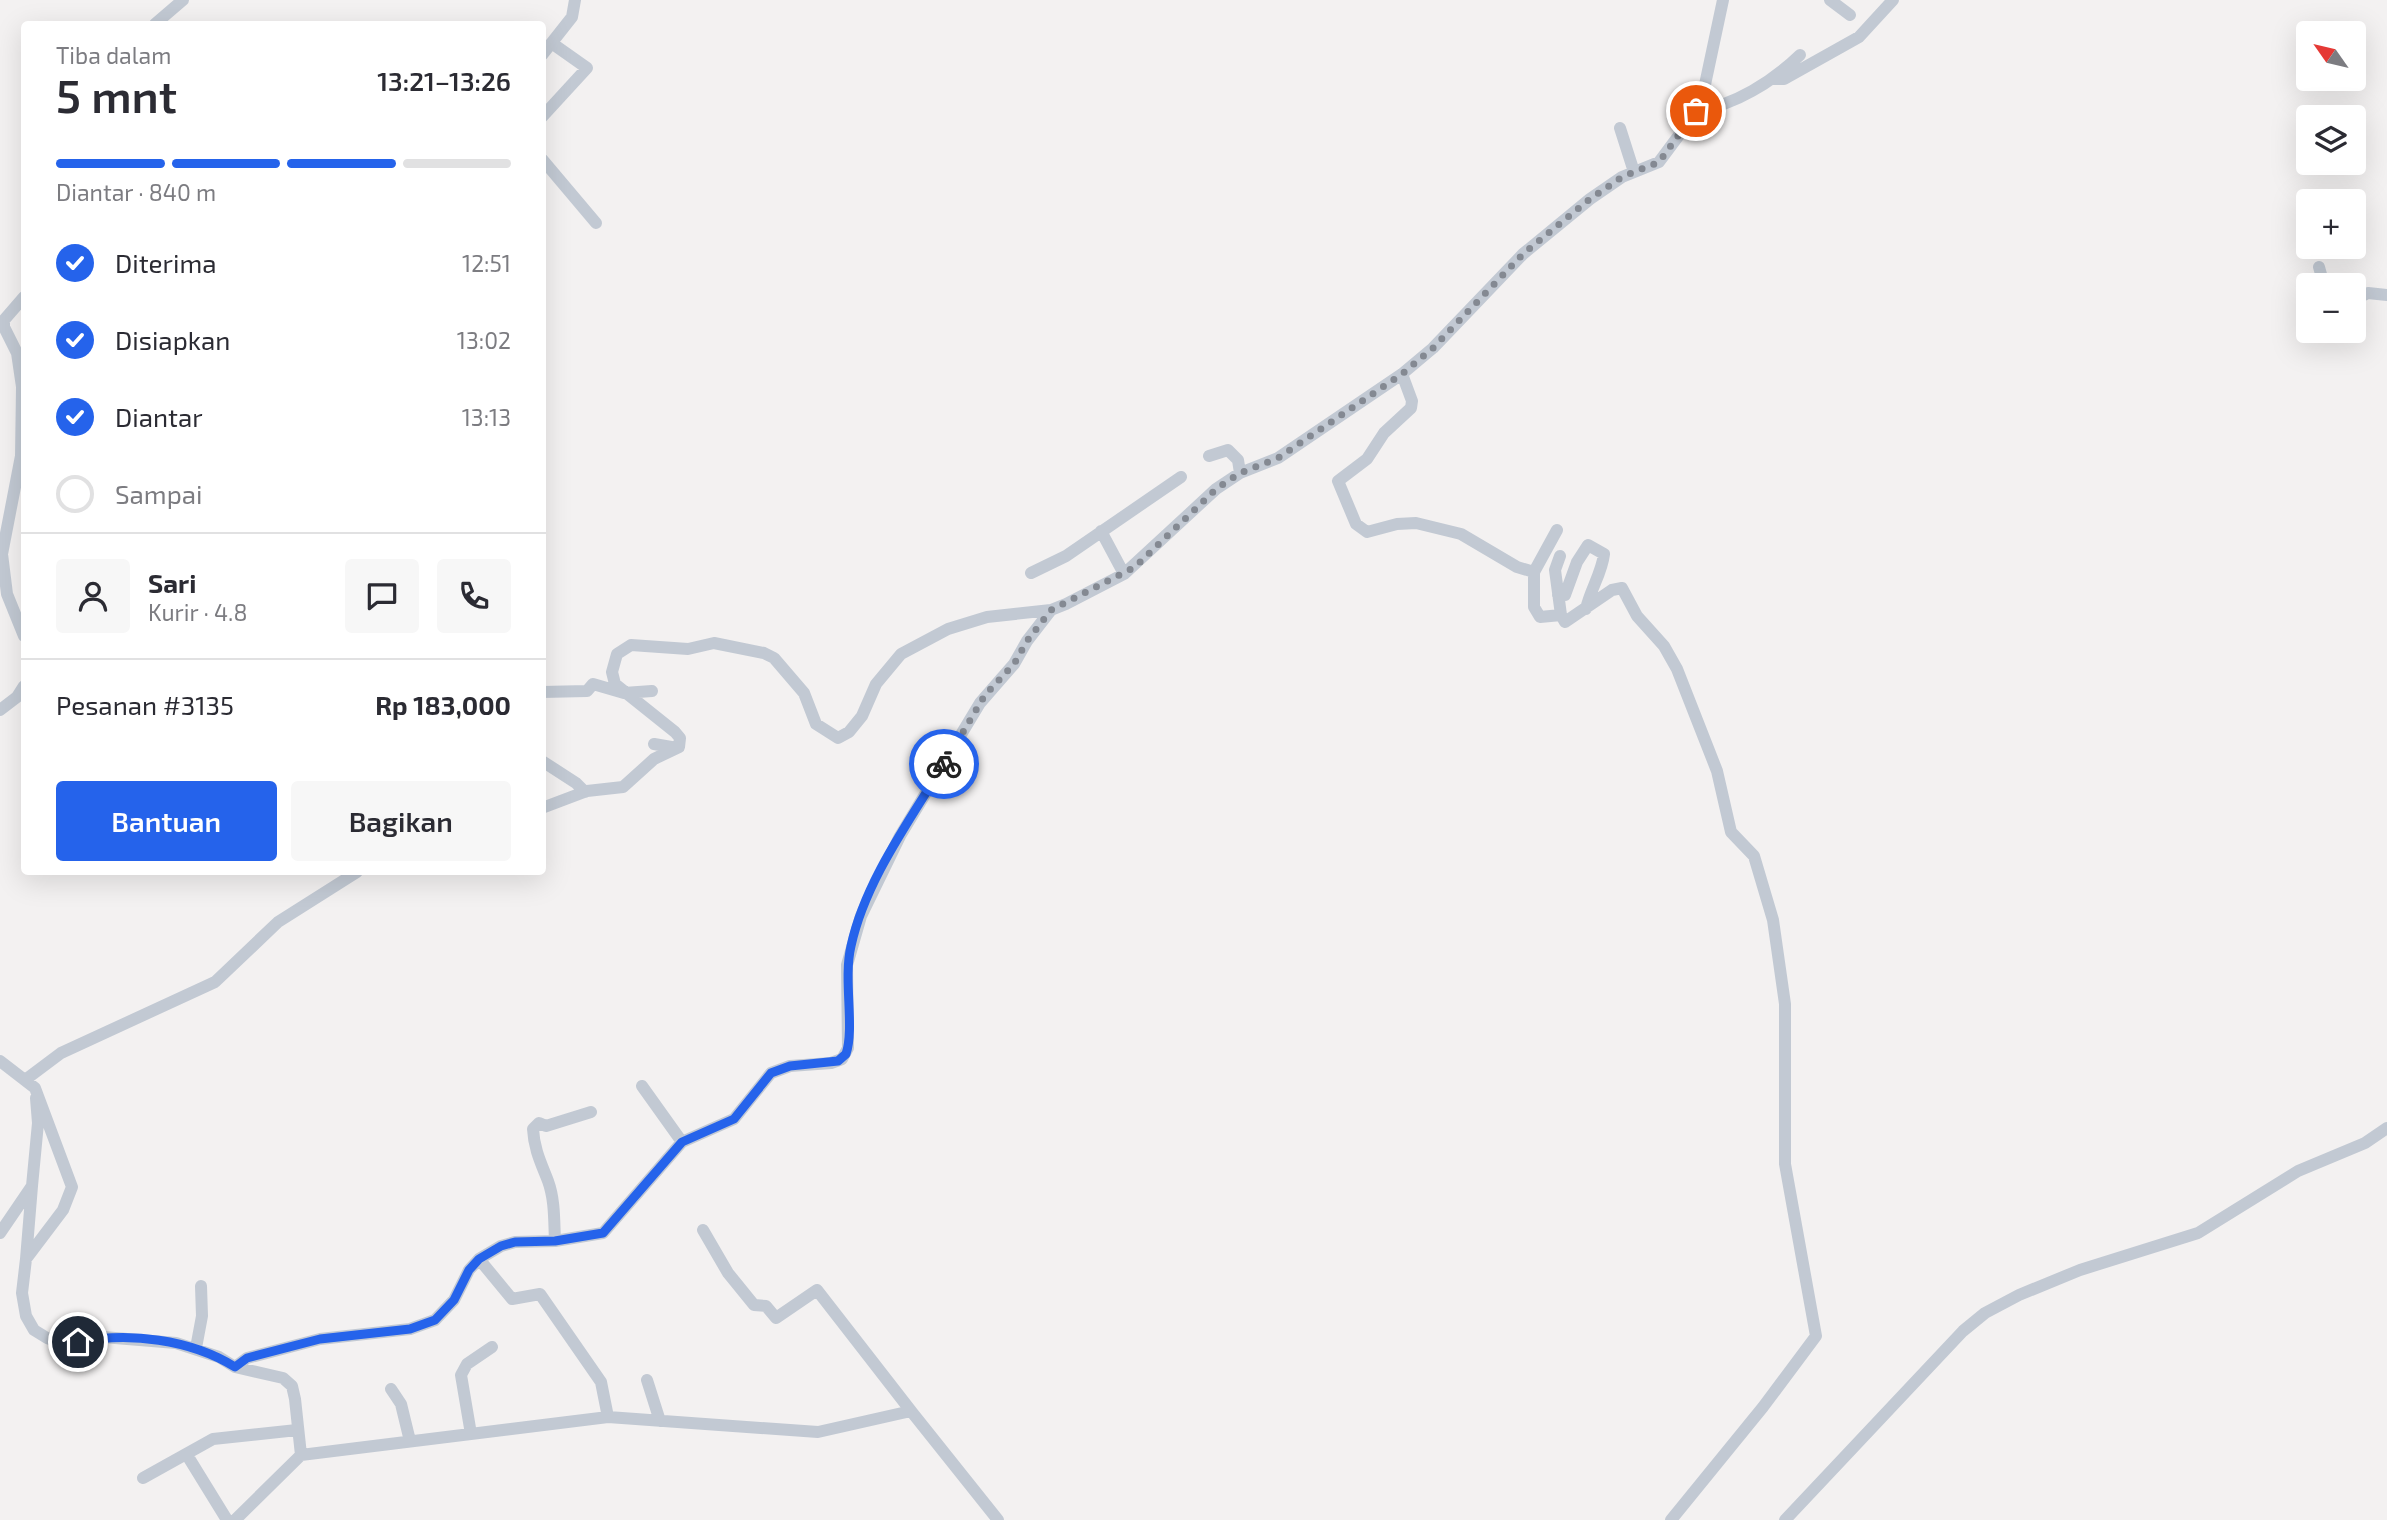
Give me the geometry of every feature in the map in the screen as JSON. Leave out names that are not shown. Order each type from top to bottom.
[{"type":"street","points":[[158,21],[183,0]]},
{"type":"street","points":[[546,51],[572,17],[575,0]]},
{"type":"street","points":[[546,806],[584,792],[623,787],[654,759],[677,749],[681,742],[675,732],[624,693],[613,679],[614,662],[620,651],[631,645],[688,649],[714,643],[764,653],[774,658],[804,693],[816,724],[838,738],[849,732],[862,716],[876,684],[901,654],[948,629],[986,617],[1051,610],[1124,574],[1216,489],[1240,473],[1278,458],[1402,374],[1433,348],[1523,254],[1590,199],[1634,172],[1659,162],[1696,111],[1703,94],[1723,0]]},
{"type":"street","points":[[1830,0],[1850,15]]},
{"type":"street","points":[[1771,79],[1784,79],[1859,37],[1893,0]]},
{"type":"street","points":[[546,113],[587,68],[553,44]]},
{"type":"street","points":[[1696,111],[1720,107],[1771,79],[1800,55]]},
{"type":"street","points":[[1620,128],[1634,172]]},
{"type":"street","points":[[546,164],[596,223]]},
{"type":"street","points":[[2319,267],[2320,273]]},
{"type":"street","points":[[2366,294],[2387,295]]},
{"type":"street","points":[[21,300],[4,320],[2,327],[17,353],[21,380]]},
{"type":"street","points":[[1402,374],[1412,401],[1411,408],[1384,432],[1367,459],[1338,481],[1356,524],[1361,529],[1373,531],[1407,522],[1461,534],[1517,568],[1534,572]]},
{"type":"street","points":[[1209,456],[1227,450],[1238,460],[1240,473]]},
{"type":"street","points":[[21,456],[6,520],[2,576],[21,628]]},
{"type":"street","points":[[1031,573],[1066,556],[1181,478]]},
{"type":"street","points":[[1557,530],[1534,572],[1533,595],[1537,614],[1546,619],[1561,615]]},
{"type":"street","points":[[1101,531],[1124,574]]},
{"type":"street","points":[[1558,595],[1565,595],[1581,554],[1588,545],[1593,545],[1604,554],[1603,564],[1586,609]]},
{"type":"street","points":[[1560,556],[1555,570],[1561,615],[1565,622],[1612,590],[1622,588],[1637,616],[1664,646],[1677,668],[1717,771],[1731,832],[1754,856],[1779,950],[1785,1004],[1785,1164],[1816,1331],[1815,1340],[1671,1520]]},
{"type":"street","points":[[235,1367],[247,1358],[320,1339],[410,1329],[435,1320],[454,1300],[469,1270],[479,1259],[501,1246],[603,1233],[682,1142],[734,1119],[764,1080],[778,1069],[831,1063],[846,1054],[847,965],[851,944],[866,905],[900,836],[980,703],[1014,664],[1027,641],[1051,610]]},
{"type":"street","points":[[546,692],[587,691],[593,684],[624,693],[652,691]]},
{"type":"street","points":[[0,710],[21,691]]},
{"type":"street","points":[[654,744],[665,744],[677,749]]},
{"type":"street","points":[[546,764],[576,783],[584,792]]},
{"type":"street","points":[[30,1084],[61,1053],[215,982],[278,922],[352,875]]},
{"type":"street","points":[[0,1061],[30,1084],[72,1187],[64,1210],[26,1259]]},
{"type":"street","points":[[30,1084],[38,1123],[22,1293],[26,1316],[34,1330],[62,1343],[103,1337],[196,1348],[235,1367],[289,1382],[295,1399],[301,1455]]},
{"type":"street","points":[[642,1086],[682,1142]]},
{"type":"street","points":[[555,1241],[554,1208],[548,1181],[533,1145],[533,1129],[539,1123],[546,1126],[592,1112]]},
{"type":"street","points":[[1785,1520],[1963,1331],[1985,1313],[2019,1295],[2080,1270],[2198,1233],[2298,1171],[2365,1143],[2387,1128]]},
{"type":"street","points":[[0,1233],[32,1186]]},
{"type":"street","points":[[703,1230],[728,1273],[754,1305],[766,1306],[776,1318],[817,1290],[998,1520]]},
{"type":"street","points":[[479,1259],[512,1299],[540,1294],[601,1382],[608,1417]]},
{"type":"street","points":[[196,1348],[202,1316],[201,1286]]},
{"type":"street","points":[[471,1434],[461,1375],[467,1364],[492,1347]]},
{"type":"street","points":[[647,1380],[660,1421]]},
{"type":"street","points":[[391,1389],[401,1404],[410,1441]]},
{"type":"street","points":[[235,1520],[301,1455],[608,1417],[818,1432],[911,1411]]},
{"type":"street","points":[[143,1478],[213,1440],[297,1430]]},
{"type":"street","points":[[187,1455],[227,1520]]},
{"type":"way so far","points":[[944,764],[985,695],[1014,664],[1027,641],[1051,610],[1135,567],[1216,489],[1240,473],[1278,458],[1402,374],[1433,348],[1523,254],[1590,199],[1622,177],[1659,162],[1696,111]]},
{"type":"route","points":[[78,1342],[103,1337],[176,1343],[219,1357],[235,1367],[247,1358],[320,1339],[410,1329],[435,1320],[454,1300],[469,1270],[479,1259],[501,1246],[515,1242],[555,1241],[603,1233],[618,1219],[682,1142],[734,1119],[771,1073],[790,1066],[831,1063],[842,1059],[846,1054],[847,965],[860,916],[886,861],[944,764]]}]
